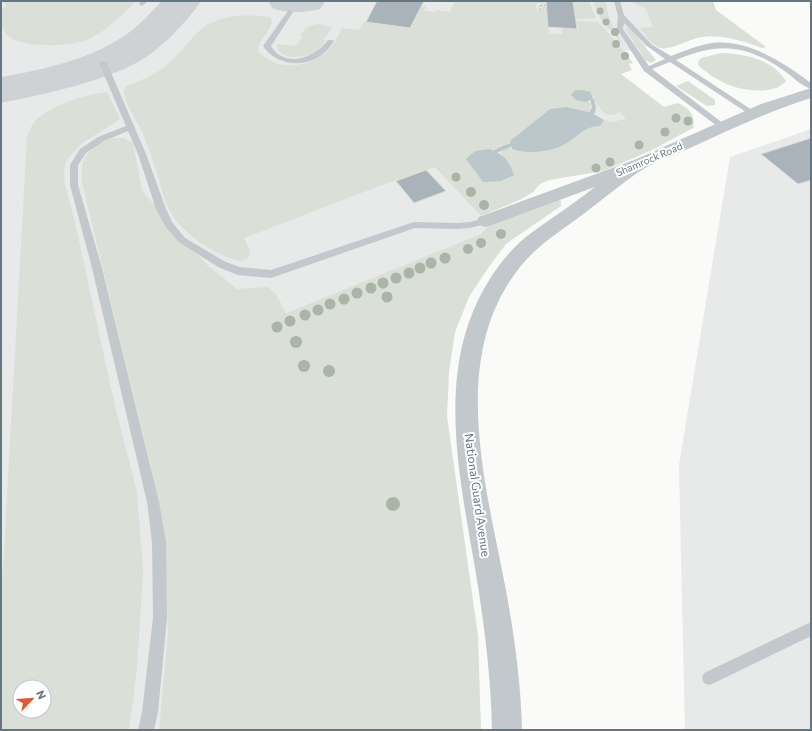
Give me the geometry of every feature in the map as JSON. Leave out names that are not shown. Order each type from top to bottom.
[{"type":"street","name":"Shamrock Road","points":[[486,221],[640,164],[752,114],[788,99],[811,92]]},
{"type":"street","name":"National Guard Avenue","points":[[507,730],[507,704],[500,643],[472,473],[467,410],[468,372],[474,336],[486,305],[505,273],[524,250],[640,164]]},
{"type":"lane","points":[[617,1],[621,16],[620,29],[647,69],[724,127]]},
{"type":"lane","points":[[290,12],[267,46],[273,55],[286,61],[306,59],[317,55],[325,49],[330,41]]},
{"type":"lane","points":[[621,16],[649,45],[752,114]]},
{"type":"lane","points":[[647,69],[690,51],[711,45],[736,46],[751,50],[770,58],[792,72],[811,87]]},
{"type":"lane","points":[[103,63],[142,154],[160,209],[168,224],[182,240],[201,253],[238,271],[271,274],[414,225],[456,226],[470,225],[486,221]]},
{"type":"lane","points":[[130,127],[101,139],[83,151],[74,165],[74,185],[97,268],[153,502],[159,542],[160,618],[150,712],[146,730]]},
{"type":"lane","points":[[709,678],[811,629]]},
{"type":"path","points":[[540,10],[540,5],[546,5]]},
{"type":"shaded area","points":[[1,1],[713,1],[686,35],[589,62],[667,123],[554,172],[478,213],[494,229],[249,328],[272,730],[1,730]]},
{"type":"shaded area","points":[[4,1],[137,1],[108,27],[89,39],[71,44],[46,45],[22,42],[12,39],[6,34],[1,19],[1,10],[6,6]]},
{"type":"shaded area","points":[[455,1],[546,1],[546,3],[536,3],[537,10],[542,9],[542,6],[546,6],[549,34],[562,34],[562,28],[579,28],[576,21],[598,22],[633,63],[629,64],[632,70],[621,74],[664,107],[678,103],[685,107],[691,112],[694,123],[693,128],[650,151],[603,171],[549,180],[540,184],[533,192],[522,199],[481,216],[435,167],[374,188],[244,238],[250,251],[249,257],[241,261],[232,259],[211,250],[192,236],[176,221],[165,201],[153,160],[142,132],[124,95],[126,86],[162,69],[169,64],[199,31],[220,19],[234,16],[270,17],[272,20],[270,28],[260,42],[258,51],[273,62],[283,65],[292,65],[302,64],[320,57],[332,46],[342,28],[359,30],[364,22],[410,28],[422,6],[426,6],[424,11],[435,12],[436,10],[450,12]],"holes":[[[593,96],[604,113],[612,115],[620,112],[626,119],[612,122],[604,120],[600,126],[589,127],[569,142],[512,149],[509,147],[503,149],[501,153],[508,162],[483,182],[466,159],[510,143],[510,141],[550,109],[566,107],[589,113],[591,105],[589,101],[583,102]]]},
{"type":"shaded area","points":[[573,1],[589,1],[596,18],[576,19]]},
{"type":"shaded area","points":[[593,1],[606,1],[610,20],[625,47],[601,20]]},
{"type":"shaded area","points":[[630,1],[713,1],[716,10],[766,47],[762,48],[732,39],[709,36],[696,38],[669,48],[657,47],[640,28],[653,27],[646,9]]},
{"type":"shaded area","points":[[318,24],[332,27],[324,40],[326,40],[314,53],[296,57],[280,53],[277,44],[296,46],[303,36],[300,35],[304,30],[310,26]]},
{"type":"shaded area","points":[[625,28],[629,28],[656,60],[651,63],[645,60]]},
{"type":"shaded area","points":[[721,53],[749,56],[758,59],[773,67],[786,81],[782,85],[772,89],[757,91],[730,86],[706,72],[699,66],[698,62],[701,58]]},
{"type":"shaded area","points":[[688,81],[715,100],[715,105],[707,106],[676,86]]},
{"type":"shaded area","points":[[576,90],[590,92],[593,98],[586,102],[576,100],[571,95]]},
{"type":"shaded area","points":[[107,92],[120,119],[81,144],[66,161],[64,170],[65,184],[74,218],[115,406],[137,492],[143,570],[137,669],[129,730],[1,730],[1,604],[27,137],[32,125],[38,118],[55,107],[77,99]]},
{"type":"shaded area","points":[[566,107],[592,113],[604,120],[600,126],[587,129],[564,145],[557,148],[534,152],[512,149],[510,141],[550,109]]},
{"type":"shaded area","points":[[811,129],[811,730],[685,730],[679,465],[730,157]]},
{"type":"shaded area","points":[[124,138],[133,143],[142,191],[208,266],[237,289],[268,287],[276,294],[286,313],[481,234],[490,225],[555,199],[561,201],[561,206],[506,244],[469,297],[455,332],[449,372],[447,416],[478,636],[481,730],[159,730],[168,634],[165,541],[149,458],[82,183],[82,167],[86,157],[94,148],[109,139]]},
{"type":"shaded area","points":[[490,149],[503,156],[510,165],[514,175],[501,181],[483,182],[466,159],[475,151]]},
{"type":"building","points":[[377,1],[424,1],[410,28],[366,22]]},
{"type":"building","points":[[546,1],[573,1],[577,29],[548,27]]},
{"type":"building","points":[[811,138],[811,180],[798,184],[761,154]]},
{"type":"building","points":[[426,170],[446,191],[414,203],[396,181]]},
{"type":"waterway","points":[[592,100],[594,107],[592,113]]},
{"type":"waterway","points":[[496,151],[511,145]]},
{"type":"taxiway","points":[[1,90],[27,85],[98,66],[125,53],[146,39],[183,1]]},
{"type":"taxiway","points":[[286,1],[307,1]]}]
